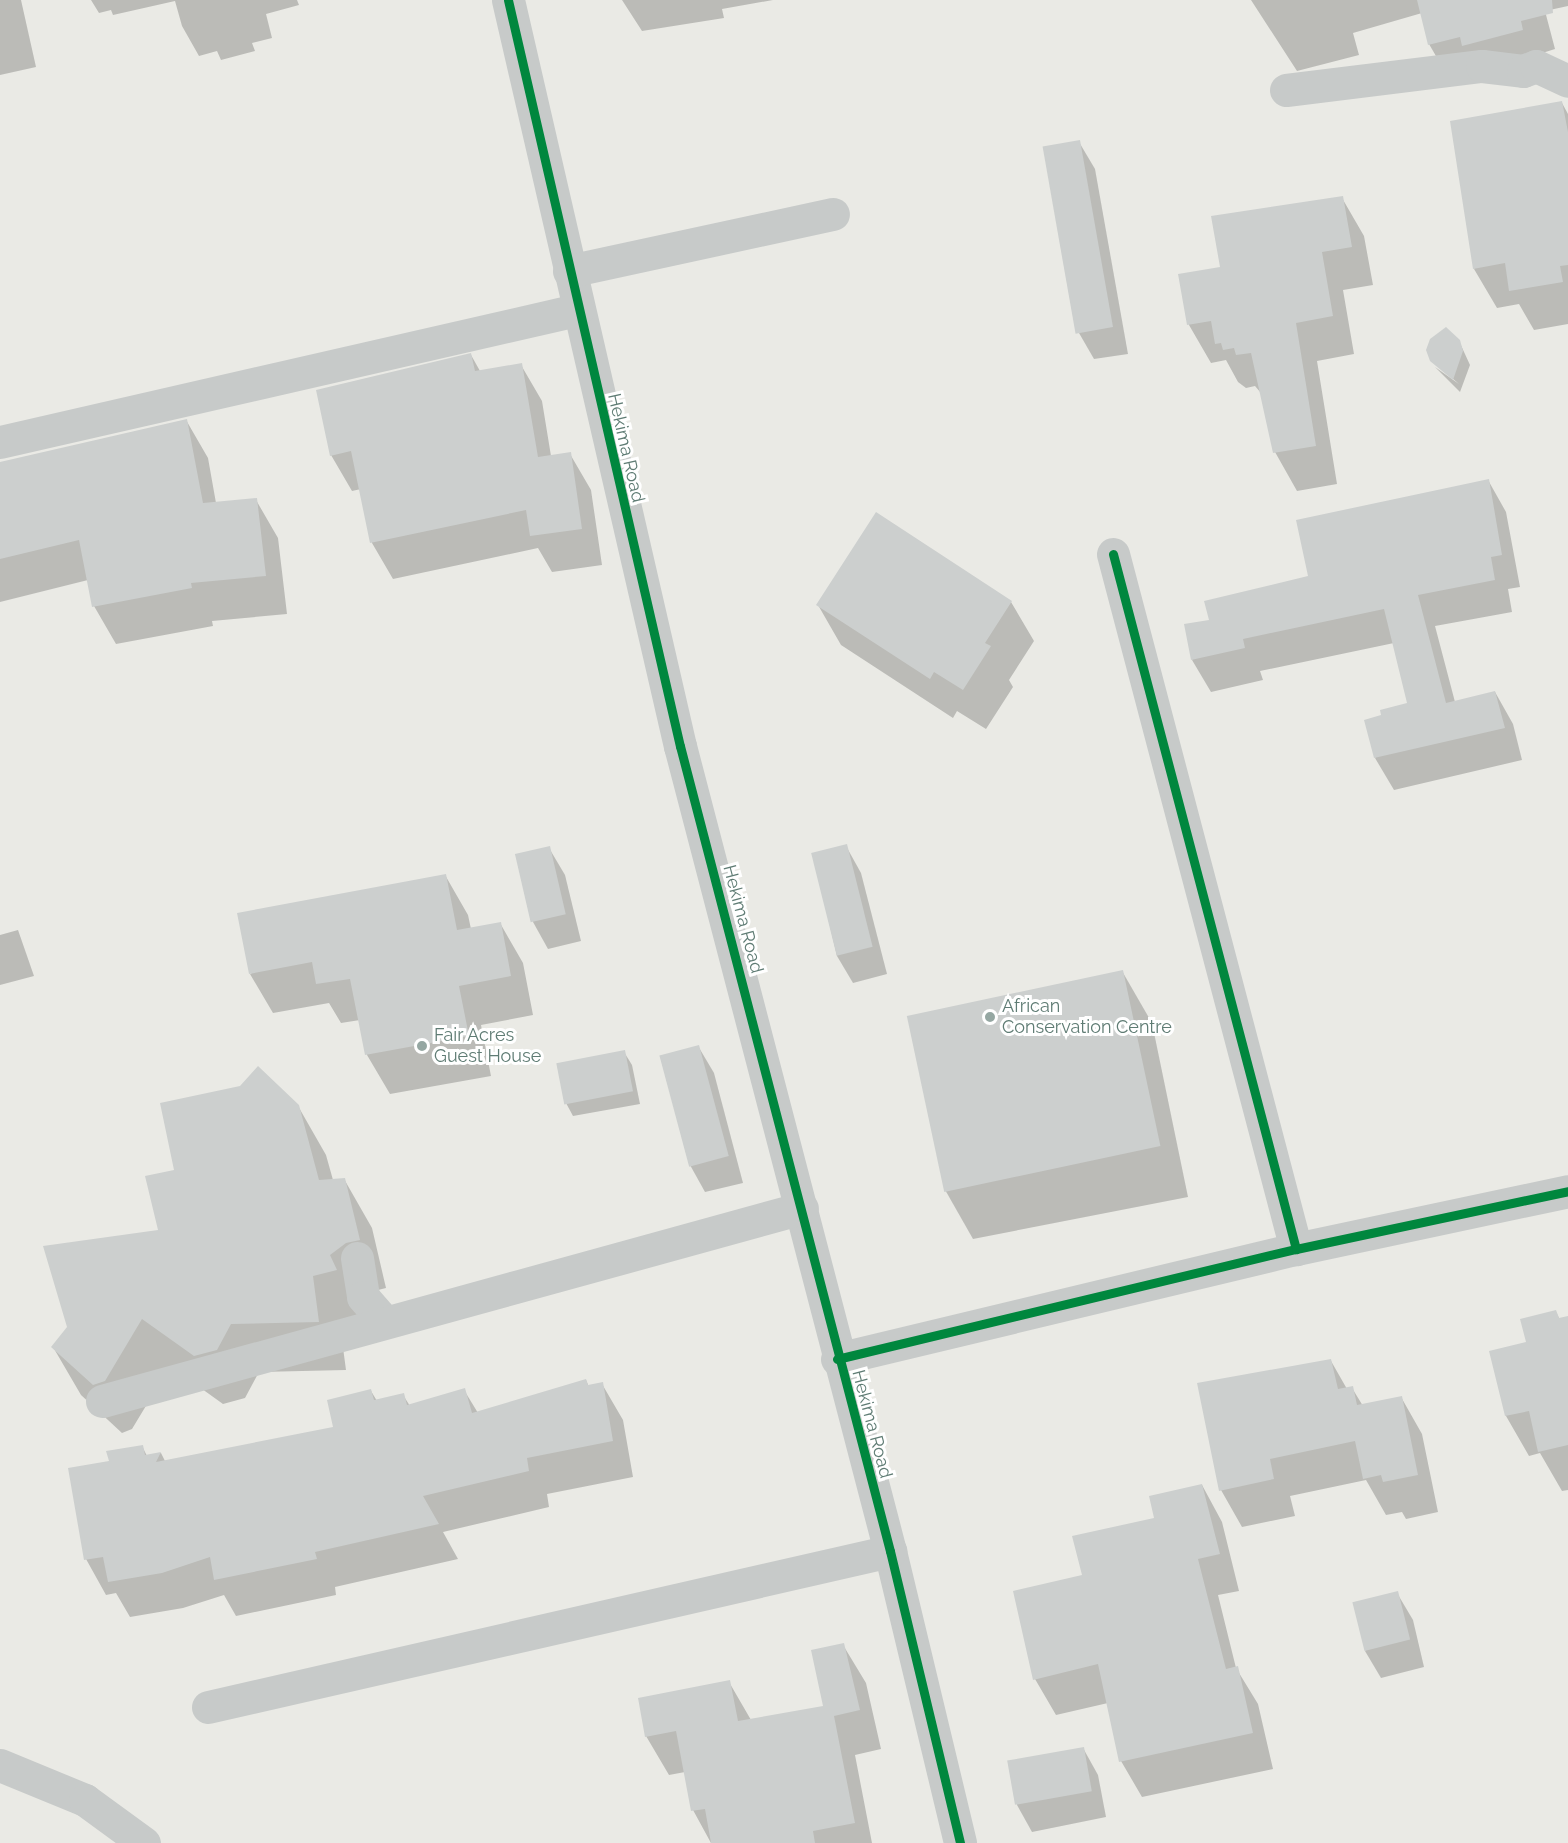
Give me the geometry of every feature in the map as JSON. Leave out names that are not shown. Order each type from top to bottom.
[{"type":"street","name":"Hekima Road","points":[[508,0],[577,310],[680,746],[802,1208],[837,1359],[890,1551],[960,1843]]},
{"type":"street","points":[[1286,90],[1482,66],[1523,71],[1536,66],[1568,81]]},
{"type":"street","points":[[569,271],[833,214]]},
{"type":"street","points":[[0,442],[577,310]]},
{"type":"street","points":[[1113,554],[1296,1248]]},
{"type":"street","points":[[837,1359],[1296,1248],[1568,1191]]},
{"type":"street","points":[[102,1401],[802,1208]]},
{"type":"street","points":[[357,1258],[363,1297],[385,1322]]},
{"type":"street","points":[[208,1707],[890,1551]]},
{"type":"street","points":[[0,1766],[85,1800],[144,1843]]},
{"type":"shaded area","points":[[0,0],[1568,0],[1568,1843],[0,1843]]},
{"type":"building","points":[[1417,0],[1552,0],[1553,13],[1521,21],[1523,30],[1462,46],[1460,37],[1428,45]]},
{"type":"building","points":[[1562,101],[1568,132],[1568,265],[1560,266],[1563,282],[1509,291],[1505,263],[1473,269],[1450,121]]},
{"type":"building","points":[[1080,140],[1113,327],[1076,334],[1043,147]]},
{"type":"building","points":[[1343,196],[1352,247],[1322,252],[1333,316],[1296,323],[1316,446],[1273,453],[1251,353],[1236,355],[1234,348],[1223,350],[1221,343],[1215,344],[1211,321],[1187,325],[1178,274],[1220,267],[1211,216]]},
{"type":"building","points":[[1446,327],[1460,340],[1463,351],[1453,380],[1430,361],[1426,350],[1430,339]]},
{"type":"building","points":[[471,353],[475,371],[522,363],[538,457],[571,452],[582,529],[530,536],[526,510],[370,543],[351,451],[330,456],[316,390]]},
{"type":"building","points":[[187,419],[203,503],[257,498],[266,576],[191,583],[192,588],[92,607],[79,540],[0,559],[0,462]]},
{"type":"building","points":[[1489,479],[1502,555],[1491,557],[1495,580],[1418,595],[1446,703],[1495,691],[1505,728],[1374,758],[1364,720],[1381,715],[1380,710],[1407,703],[1384,609],[1243,639],[1245,648],[1191,660],[1184,624],[1209,620],[1204,601],[1308,576],[1296,520]]},
{"type":"building","points":[[876,512],[1012,601],[985,643],[991,646],[963,690],[934,672],[930,679],[816,605]]},
{"type":"building","points":[[847,844],[873,947],[837,956],[811,853]]},
{"type":"building","points":[[550,846],[566,914],[531,922],[515,854]]},
{"type":"building","points":[[446,874],[457,930],[501,922],[511,976],[459,986],[469,1036],[365,1055],[350,979],[316,984],[312,962],[249,974],[237,913]]},
{"type":"building","points":[[1123,970],[1160,1146],[944,1192],[907,1016]]},
{"type":"building","points":[[699,1045],[729,1156],[689,1167],[659,1056]]},
{"type":"building","points":[[625,1050],[633,1091],[564,1105],[556,1063]]},
{"type":"building","points":[[258,1066],[299,1105],[319,1180],[345,1178],[360,1240],[346,1243],[330,1255],[337,1270],[313,1276],[319,1322],[231,1324],[217,1350],[194,1356],[142,1319],[105,1381],[93,1385],[51,1347],[67,1327],[43,1246],[158,1230],[145,1176],[174,1170],[160,1103],[240,1086]]},
{"type":"building","points":[[1556,1310],[1559,1318],[1568,1316],[1568,1445],[1538,1452],[1529,1411],[1505,1416],[1489,1351],[1526,1342],[1520,1319]]},
{"type":"building","points":[[1331,1359],[1338,1389],[1353,1386],[1357,1405],[1402,1396],[1418,1475],[1383,1482],[1381,1475],[1363,1479],[1355,1441],[1270,1459],[1274,1479],[1219,1491],[1197,1383]]},
{"type":"building","points":[[586,1379],[588,1385],[603,1382],[613,1441],[527,1458],[529,1471],[423,1496],[439,1524],[315,1552],[317,1559],[214,1580],[210,1557],[162,1573],[108,1582],[103,1557],[84,1560],[68,1468],[109,1461],[106,1451],[143,1445],[145,1455],[161,1452],[156,1462],[333,1427],[327,1400],[371,1389],[374,1400],[404,1393],[407,1405],[465,1388],[472,1413]]},
{"type":"building","points":[[1202,1484],[1220,1554],[1198,1559],[1226,1669],[1238,1666],[1253,1733],[1119,1762],[1098,1664],[1033,1680],[1013,1591],[1082,1575],[1072,1536],[1154,1518],[1149,1496]]},
{"type":"building","points":[[1398,1591],[1410,1640],[1364,1651],[1352,1602]]},
{"type":"building","points":[[844,1643],[860,1710],[834,1716],[855,1823],[813,1831],[815,1843],[711,1843],[705,1809],[691,1811],[676,1731],[645,1737],[638,1698],[730,1680],[738,1721],[823,1706],[811,1650]]},
{"type":"building","points":[[1084,1747],[1092,1791],[1015,1805],[1007,1761]]},
{"type":"cycle path","points":[[508,0],[680,746],[890,1551],[960,1843]]},
{"type":"cycle path","points":[[1113,554],[1296,1249]]},
{"type":"cycle path","points":[[837,1359],[1296,1249],[1568,1191]]},
{"type":"place","name":"African Conservation Centre","points":[[990,1017]]},
{"type":"place","name":"Fair Acres Guest House","points":[[422,1046]]}]
